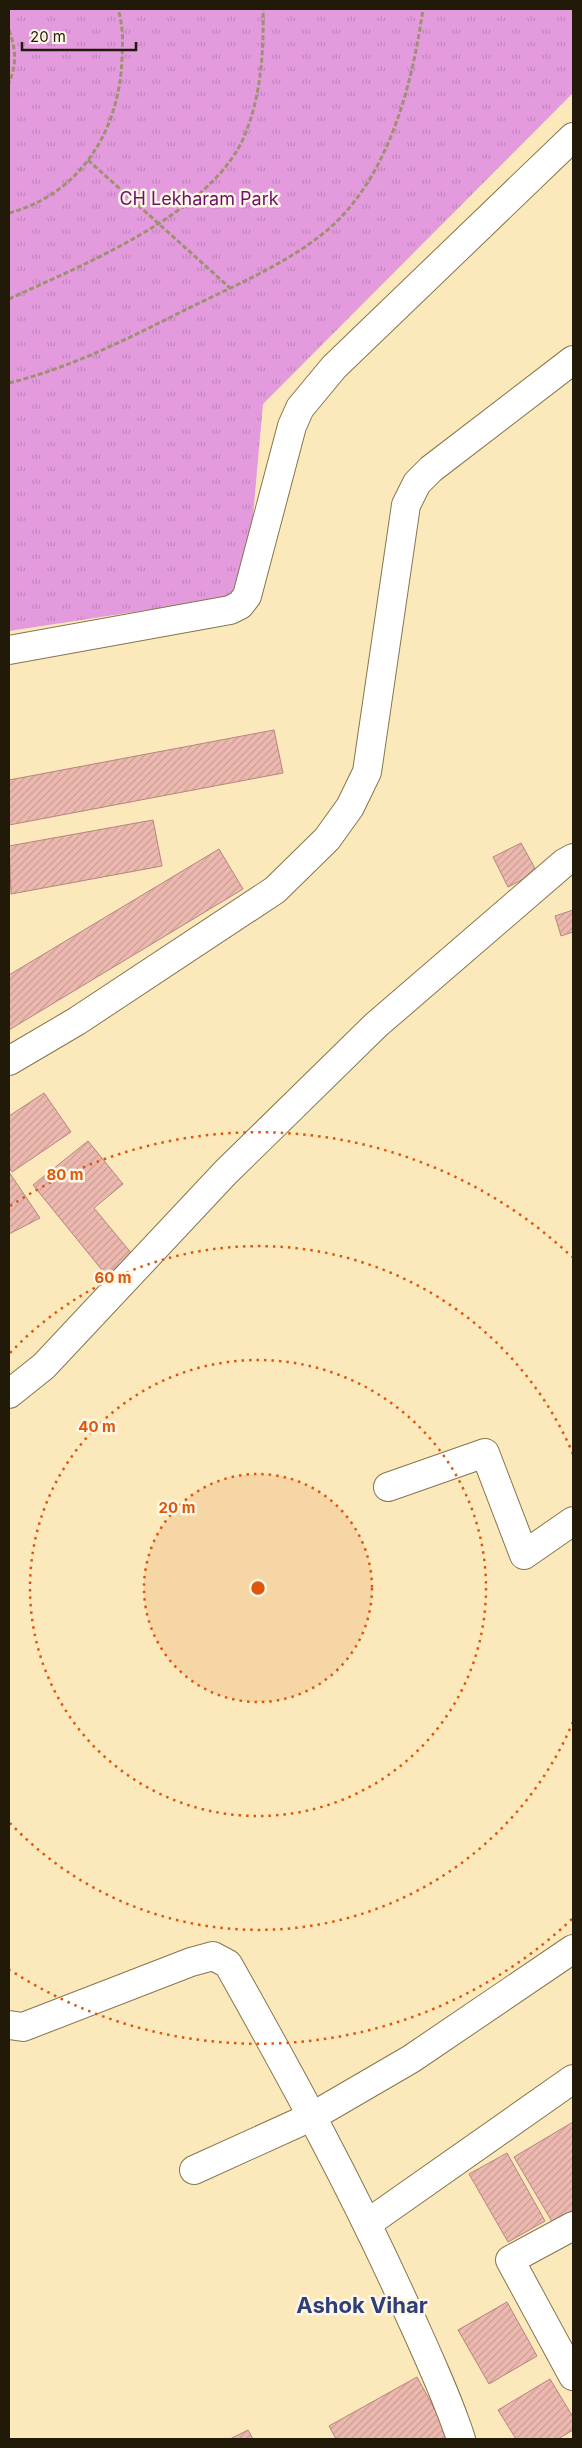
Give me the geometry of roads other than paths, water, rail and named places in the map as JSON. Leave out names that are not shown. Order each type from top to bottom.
[{"type":"street","points":[[9,650],[230,610],[240,605],[247,596],[292,426],[300,408],[334,367],[573,137]]},
{"type":"street","points":[[9,1061],[77,1021],[275,890],[327,839],[350,807],[367,772],[406,504],[418,483],[430,469],[573,360]]},
{"type":"street","points":[[9,1394],[44,1366],[225,1174],[376,1025],[564,863],[573,858]]},
{"type":"street","points":[[388,1486],[484,1454],[524,1555],[573,1521]]},
{"type":"street","points":[[194,2170],[313,2116],[411,2059],[573,1949]]},
{"type":"street","points":[[9,2025],[23,2027],[191,1962],[213,1956],[228,1964],[313,2116],[368,2223],[450,2405],[461,2439]]},
{"type":"street","points":[[368,2223],[573,2079]]},
{"type":"street","points":[[573,2226],[510,2260],[573,2376]]},
{"type":"district","name":"Ashok Vihar","points":[[362,2305]]},
{"type":"park label","name":"CH Lekharam Park","points":[[199,198]]}]
